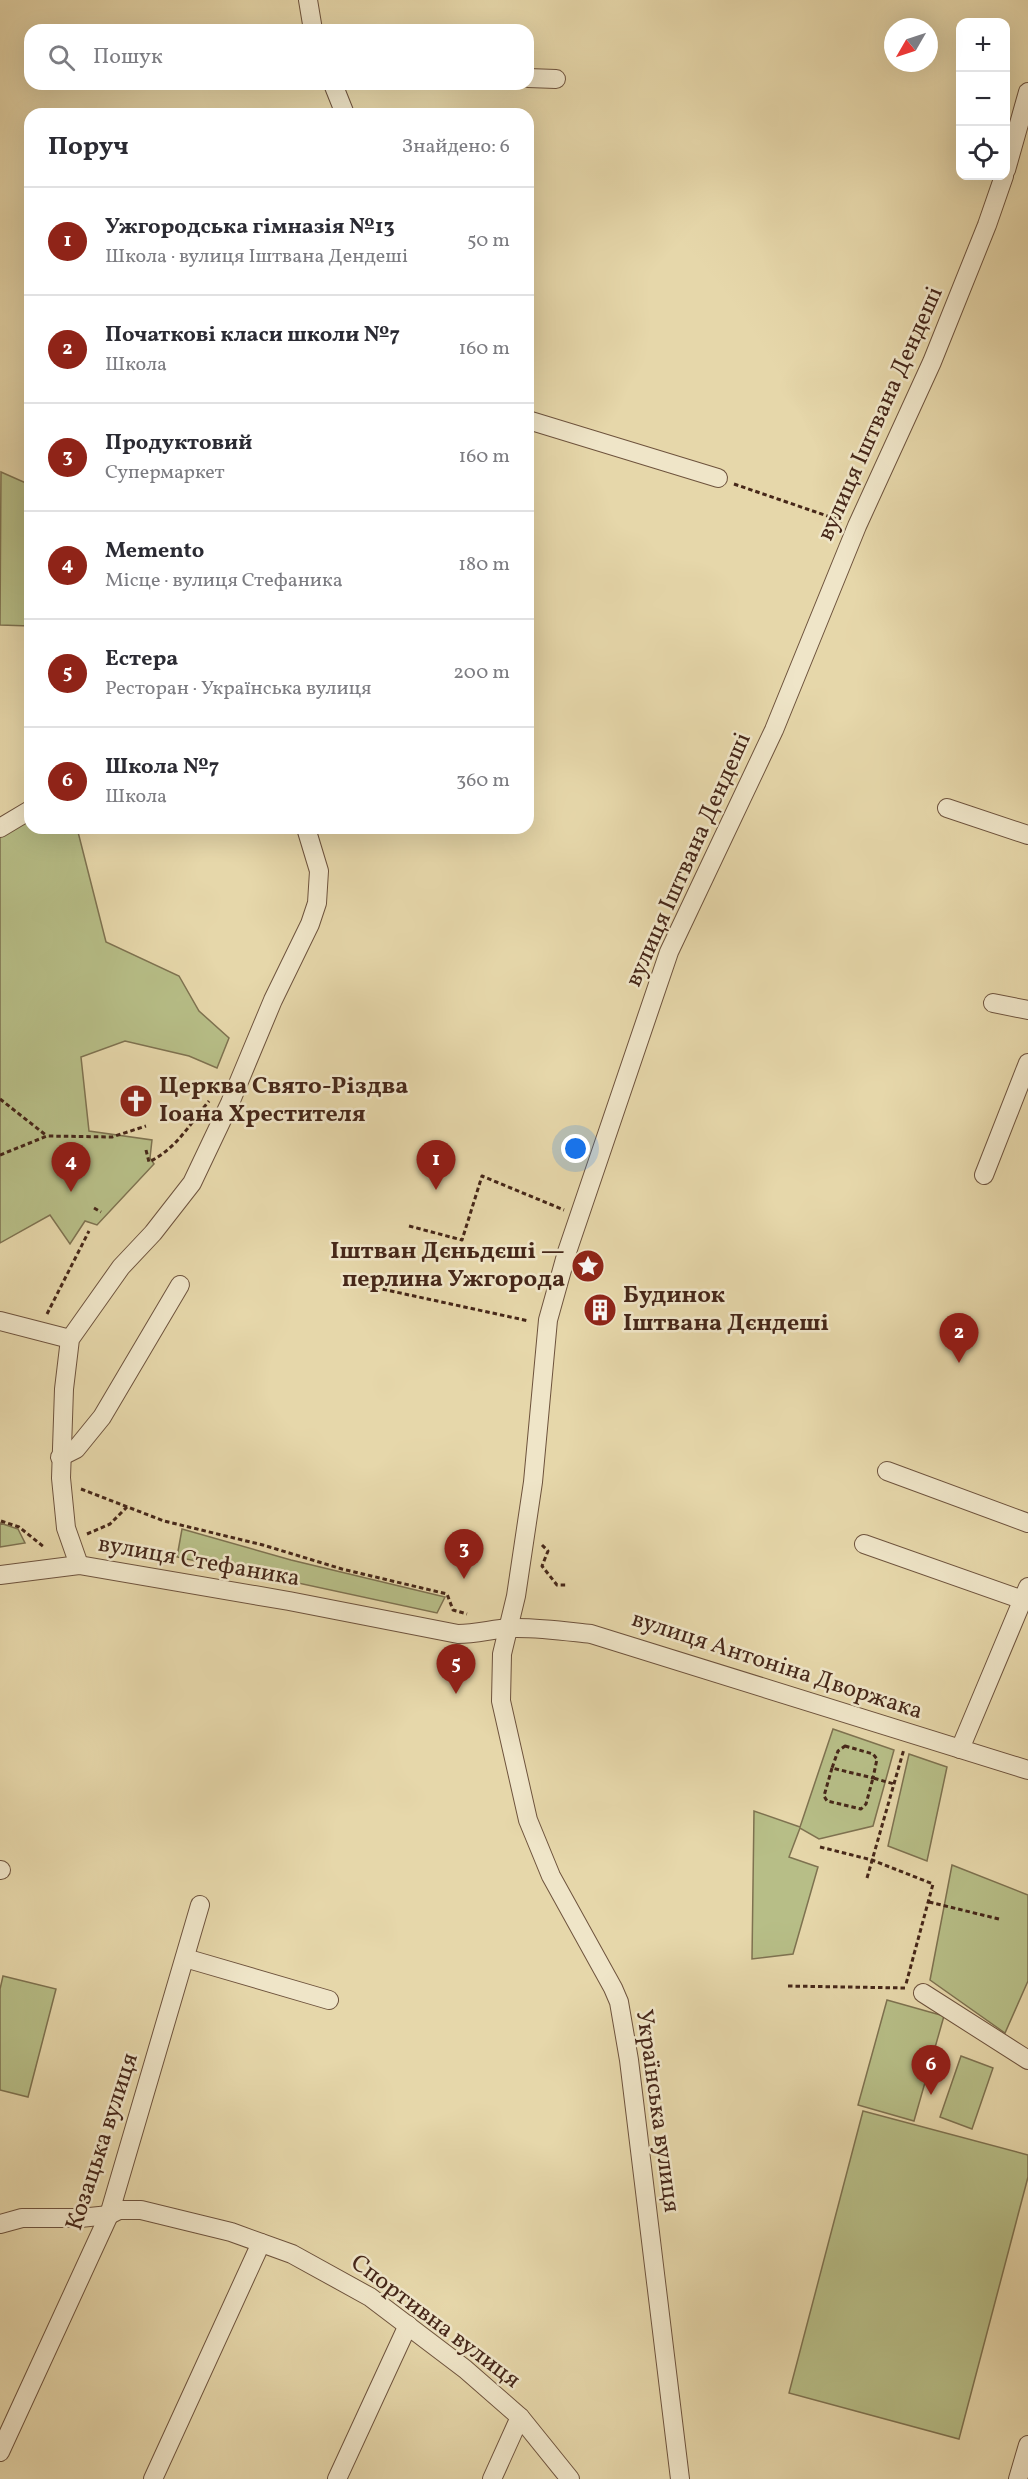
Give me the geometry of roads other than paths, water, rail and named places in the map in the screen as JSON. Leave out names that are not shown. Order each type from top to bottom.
[{"type":"street","points":[[308,0],[312,24]]},
{"type":"street","points":[[534,78],[556,79]]},
{"type":"street","points":[[335,90],[343,108]]},
{"type":"street","points":[[1010,154],[1027,101]]},
{"type":"street","name":"вулиця Іштвана Дендеші","points":[[508,1628],[516,1596],[533,1482],[548,1320],[567,1252],[669,952],[774,730],[857,526],[932,362],[1003,180]]},
{"type":"street","points":[[534,422],[718,478]]},
{"type":"street","points":[[947,808],[1028,835]]},
{"type":"street","points":[[0,828],[24,814]]},
{"type":"street","points":[[0,1321],[70,1340],[121,1267],[153,1233],[192,1184],[273,1000],[310,924],[317,903],[319,871],[308,834]]},
{"type":"street","points":[[993,1003],[1028,1010]]},
{"type":"street","points":[[984,1175],[1028,1063]]},
{"type":"street","points":[[60,1457],[76,1449],[102,1417],[180,1285]]},
{"type":"street","name":"вулиця Стефаника","points":[[70,1340],[60,1457],[66,1528],[79,1565],[289,1601],[458,1634],[508,1628]]},
{"type":"street","points":[[887,1471],[1028,1523]]},
{"type":"street","points":[[864,1544],[1025,1594],[960,1749]]},
{"type":"street","points":[[0,1575],[79,1565]]},
{"type":"street","name":"вулиця Антоніна Дворжака","points":[[508,1628],[559,1629],[619,1641],[1028,1770]]},
{"type":"street","name":"Українська вулиця","points":[[508,1628],[500,1671],[501,1701],[528,1821],[551,1876],[619,2002],[630,2072],[680,2479]]},
{"type":"street","name":"Козацька вулиця","points":[[0,2452],[109,2215],[200,1905]]},
{"type":"street","points":[[185,1958],[329,2000]]},
{"type":"street","points":[[923,1993],[1028,2060]]},
{"type":"street","name":"Спортивна вулиця","points":[[0,2224],[22,2218],[109,2215],[119,2210],[141,2210],[231,2232],[314,2264],[370,2297],[494,2393],[520,2417],[570,2479]]},
{"type":"street","points":[[153,2479],[261,2243]]},
{"type":"street","points":[[337,2479],[408,2325]]},
{"type":"street","points":[[492,2479],[520,2417]]},
{"type":"street","points":[[1018,2479],[1028,2445]]},
{"type":"place","name":"Церква Свято-Різдва Іоана Хрестителя","points":[[136,1101]]},
{"type":"place","name":"Ужгородська гімназія №13","points":[[436,1190]]},
{"type":"place","name":"Memento","points":[[71,1192]]},
{"type":"place","name":"Іштван Дєньдєші — перлина Ужгорода","points":[[588,1266]]},
{"type":"place","name":"Будинок Іштвана Дєндеші","points":[[600,1310]]},
{"type":"place","name":"Початкові класи школи №7","points":[[959,1363]]},
{"type":"place","name":"Продуктовий","points":[[464,1579]]},
{"type":"place","name":"Естера","points":[[456,1694]]},
{"type":"place","name":"Школа №7","points":[[931,2095]]}]
